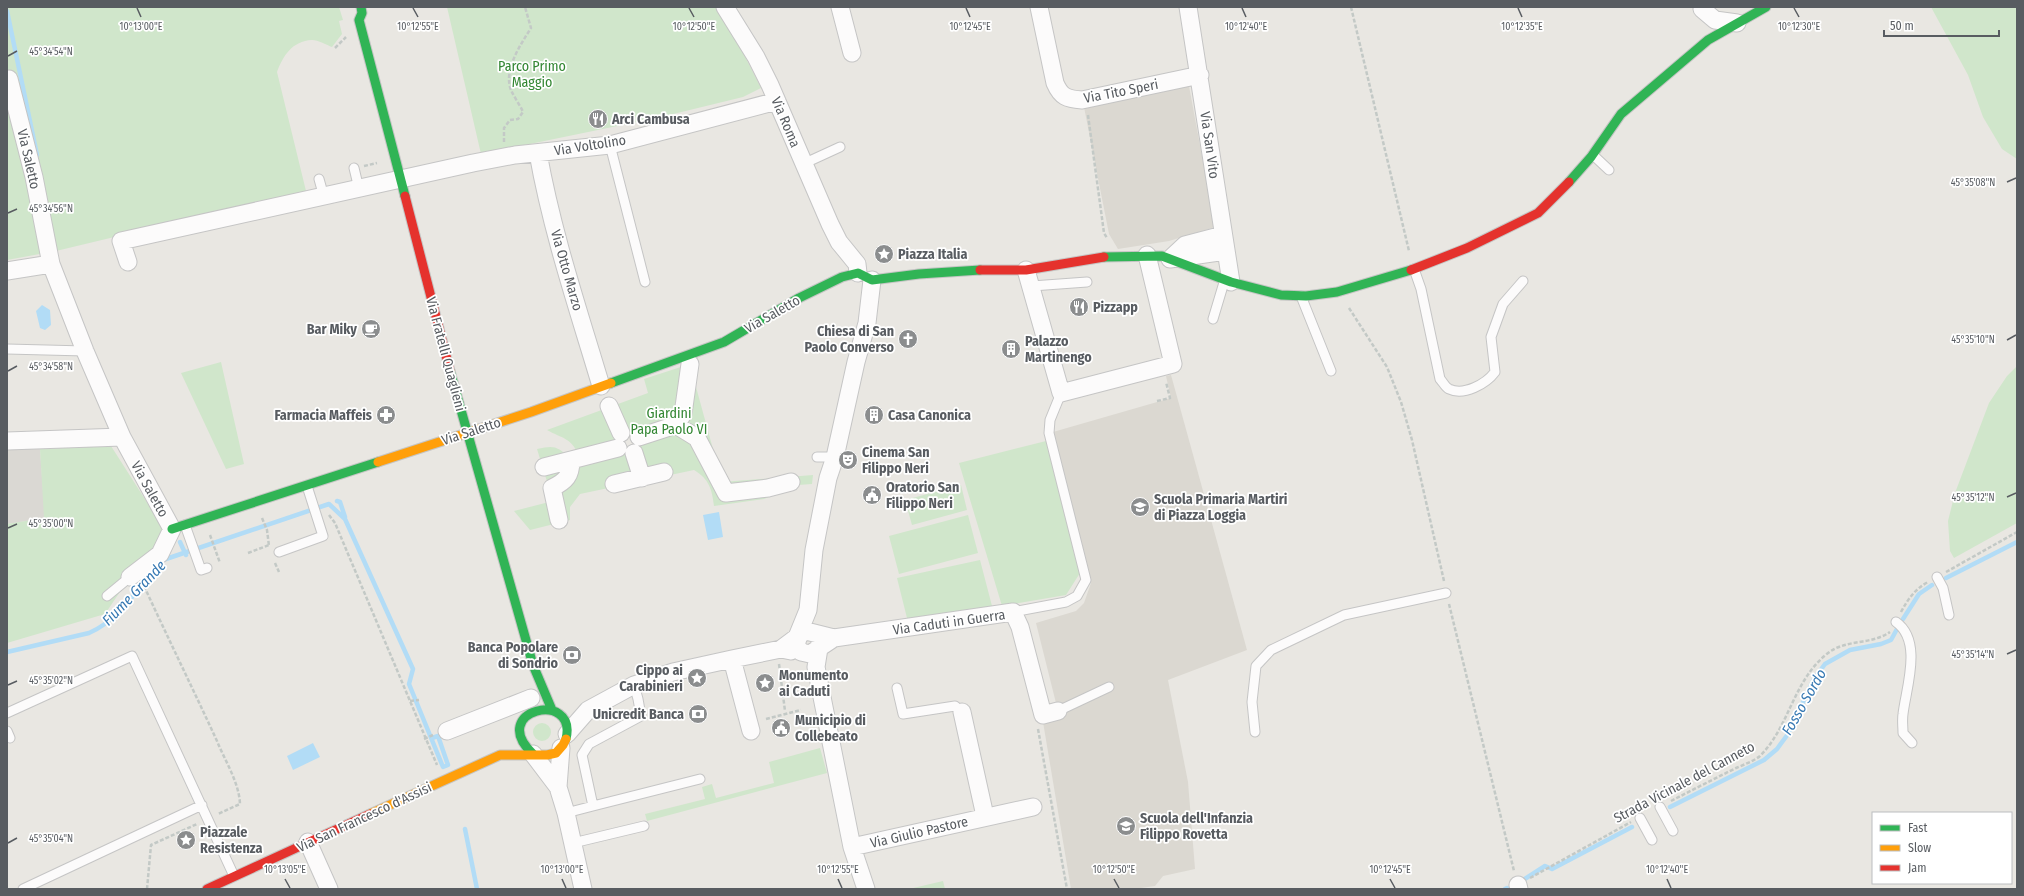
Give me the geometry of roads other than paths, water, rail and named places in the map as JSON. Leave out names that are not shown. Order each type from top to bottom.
[{"type":"street","name":"Via Fratelli Quaglieni","points":[[361,7],[362,13],[355,18],[401,180],[466,433],[533,665],[552,710]]},
{"type":"street","name":"Via Roma","points":[[725,7],[756,57],[839,242],[865,276]]},
{"type":"street","points":[[840,7],[852,53]]},
{"type":"street","name":"Via Tito Speri","points":[[1039,7],[1055,83],[1060,93],[1068,99],[1091,98],[1200,75]]},
{"type":"street","name":"Via San Vito","points":[[1188,7],[1200,75],[1225,243],[1228,281]]},
{"type":"street","points":[[866,889],[852,847],[816,667],[808,643],[808,610],[814,550],[828,478],[835,457],[856,362],[867,323],[865,276],[984,270],[1026,270],[1113,256],[1147,255],[1162,256],[1228,281],[1281,295],[1301,296],[1337,292],[1414,269],[1467,248],[1538,213],[1593,155],[1621,114],[1708,40],[1766,7]]},
{"type":"street","points":[[1702,8],[1715,20],[1738,23]]},
{"type":"street","points":[[1702,8],[1708,40]]},
{"type":"street","name":"Via Saletto","points":[[8,78],[34,177],[51,264],[85,351],[122,437],[178,527],[531,412],[601,386],[689,362],[799,298],[842,277],[865,276]]},
{"type":"street","name":"Via Voltolino","points":[[401,180],[473,163],[610,144],[777,101]]},
{"type":"street","name":"Via Otto Marzo","points":[[538,153],[543,180],[572,290],[601,386]]},
{"type":"street","points":[[128,262],[122,241],[401,180]]},
{"type":"street","points":[[1170,259],[1225,243]]},
{"type":"street","points":[[1026,270],[1032,286],[1061,393],[1173,364],[1147,255]]},
{"type":"street","points":[[7,271],[51,264]]},
{"type":"street","points":[[639,437],[676,425],[683,414],[689,362]]},
{"type":"street","points":[[544,467],[571,460],[620,441],[609,406]]},
{"type":"street","points":[[676,425],[697,438],[726,493],[791,482]]},
{"type":"street","points":[[7,441],[122,437]]},
{"type":"street","points":[[634,453],[642,478]]},
{"type":"street","points":[[559,520],[552,488],[563,482],[571,470],[571,460]]},
{"type":"street","points":[[614,484],[664,472]]},
{"type":"street","points":[[130,577],[160,554],[178,527]]},
{"type":"street","name":"Via Caduti in Guerra","points":[[808,643],[1013,612],[1020,627],[1051,713]]},
{"type":"street","name":"Via San Francesco d'Assisi","points":[[207,889],[500,754],[533,754],[548,756],[564,741],[588,710],[634,685],[673,672],[808,643]]},
{"type":"street","points":[[732,659],[750,731]]},
{"type":"street","name":"Via Fratelli Quaglieni","points":[[527,715],[532,691],[533,665]]},
{"type":"street","points":[[440,733],[532,691]]},
{"type":"street","name":"Via San Francesco d'Assisi","points":[[500,754],[520,729],[527,715],[539,709],[588,710]]},
{"type":"street","points":[[552,710],[563,720],[564,741],[558,787]]},
{"type":"street","name":"Via Giulio Pastore","points":[[962,712],[985,816]]},
{"type":"street","points":[[520,729],[522,744],[533,754],[558,787],[566,813],[583,889]]},
{"type":"street","name":"Via Giulio Pastore","points":[[852,847],[985,816],[1033,807]]},
{"type":"street","points":[[308,842],[329,889]]},
{"type":"lane","points":[[610,144],[645,282]]},
{"type":"lane","points":[[803,164],[840,147]]},
{"type":"lane","points":[[1593,155],[1609,170]]},
{"type":"lane","points":[[354,168],[359,189]]},
{"type":"lane","points":[[318,179],[324,198]]},
{"type":"lane","points":[[1414,269],[1421,290],[1440,379],[1447,388],[1456,391],[1468,390],[1489,380],[1495,372],[1491,337],[1503,304],[1523,281]]},
{"type":"lane","points":[[1213,319],[1228,281]]},
{"type":"lane","points":[[1032,286],[1087,282]]},
{"type":"lane","points":[[1301,296],[1331,371]]},
{"type":"lane","points":[[7,349],[85,351]]},
{"type":"lane","points":[[1013,612],[1066,602],[1077,596],[1086,580],[1049,433],[1050,420],[1061,393]]},
{"type":"lane","points":[[817,457],[835,457]]},
{"type":"lane","points":[[279,552],[323,536],[307,486]]},
{"type":"lane","points":[[178,527],[191,543],[201,570],[207,568]]},
{"type":"lane","points":[[107,596],[130,577]]},
{"type":"lane","points":[[1937,577],[1943,588],[1949,615]]},
{"type":"lane","points":[[1255,732],[1252,702],[1256,666],[1271,650],[1344,615],[1446,593]]},
{"type":"lane","points":[[1896,622],[1903,627],[1908,638],[1911,658],[1910,674],[1902,716],[1903,733],[1912,743]]},
{"type":"lane","points":[[7,713],[132,656],[234,876]]},
{"type":"lane","points":[[593,806],[582,755],[590,744],[641,716],[634,685]]},
{"type":"lane","points":[[1051,713],[1108,687]]},
{"type":"lane","points":[[897,688],[903,714],[955,706],[962,712]]},
{"type":"lane","points":[[566,813],[700,779]]},
{"type":"lane","points":[[1660,807],[1672,831]]},
{"type":"lane","points":[[23,889],[205,814]]},
{"type":"lane","points":[[1640,818],[1652,840]]},
{"type":"lane","points":[[573,843],[644,826]]},
{"type":"water","points":[[42,305],[50,310],[51,325],[45,330],[40,328],[36,311]]},
{"type":"water","points":[[719,512],[723,537],[708,540],[703,515]]},
{"type":"water","points":[[313,743],[320,757],[293,770],[287,756]]},
{"type":"waterway","points":[[7,11],[37,155]]},
{"type":"waterway","name":"Fiume Grande","points":[[337,501],[340,502],[345,517]]},
{"type":"waterway","name":"Fiume Grande","points":[[163,560],[329,504],[345,519],[413,669],[409,684],[443,767],[448,765],[438,736],[432,738]]},
{"type":"waterway","name":"Fiume Grande","points":[[180,542],[186,555]]},
{"type":"waterway","name":"Fosso Sordo","points":[[1946,578],[2017,542]]},
{"type":"waterway","name":"Fiume Grande","points":[[7,652],[89,633],[99,628],[109,621],[127,603],[158,565]]},
{"type":"waterway","name":"Fosso Sordo","points":[[1903,619],[1919,594],[1932,585]]},
{"type":"waterway","name":"Fosso Sordo","points":[[1670,807],[1764,760],[1777,749],[1788,734],[1814,679],[1825,664],[1850,650],[1881,644],[1891,640],[1897,629]]},
{"type":"waterway","name":"Fosso Sordo","points":[[1523,880],[1545,866],[1552,869],[1632,827]]},
{"type":"waterway","points":[[465,829],[477,889]]},
{"type":"place","name":"Arci Cambusa","points":[[598,119]]},
{"type":"place","name":"Piazza Italia","points":[[884,254]]},
{"type":"place","name":"Pizzapp","points":[[1079,307]]},
{"type":"place","name":"Bar Miky","points":[[371,329]]},
{"type":"place","name":"Chiesa di San Paolo Converso","points":[[908,339]]},
{"type":"place","name":"Palazzo Martinengo","points":[[1011,349]]},
{"type":"place","name":"Farmacia Maffeis","points":[[386,415]]},
{"type":"place","name":"Casa Canonica","points":[[874,415]]},
{"type":"place","name":"Cinema San Filippo Neri","points":[[848,460]]},
{"type":"place","name":"Oratorio San Filippo Neri","points":[[872,495]]},
{"type":"place","name":"Scuola Primaria Martiri di Piazza Loggia","points":[[1140,507]]},
{"type":"place","name":"Banca Popolare di Sondrio","points":[[572,655]]},
{"type":"place","name":"Cippo ai Carabinieri","points":[[697,678]]},
{"type":"place","name":"Monumento ai Caduti","points":[[765,683]]},
{"type":"place","name":"Unicredit Banca","points":[[698,714]]},
{"type":"place","name":"Municipio di Collebeato","points":[[781,728]]},
{"type":"place","name":"Scuola dell'Infanzia Filippo Rovetta","points":[[1126,826]]},
{"type":"place","name":"Piazzale Resistenza","points":[[186,840]]},
{"type":"park label","name":"Parco Primo Maggio","points":[[532,74]]},
{"type":"park label","name":"Giardini Papa Paolo VI","points":[[669,422]]}]
